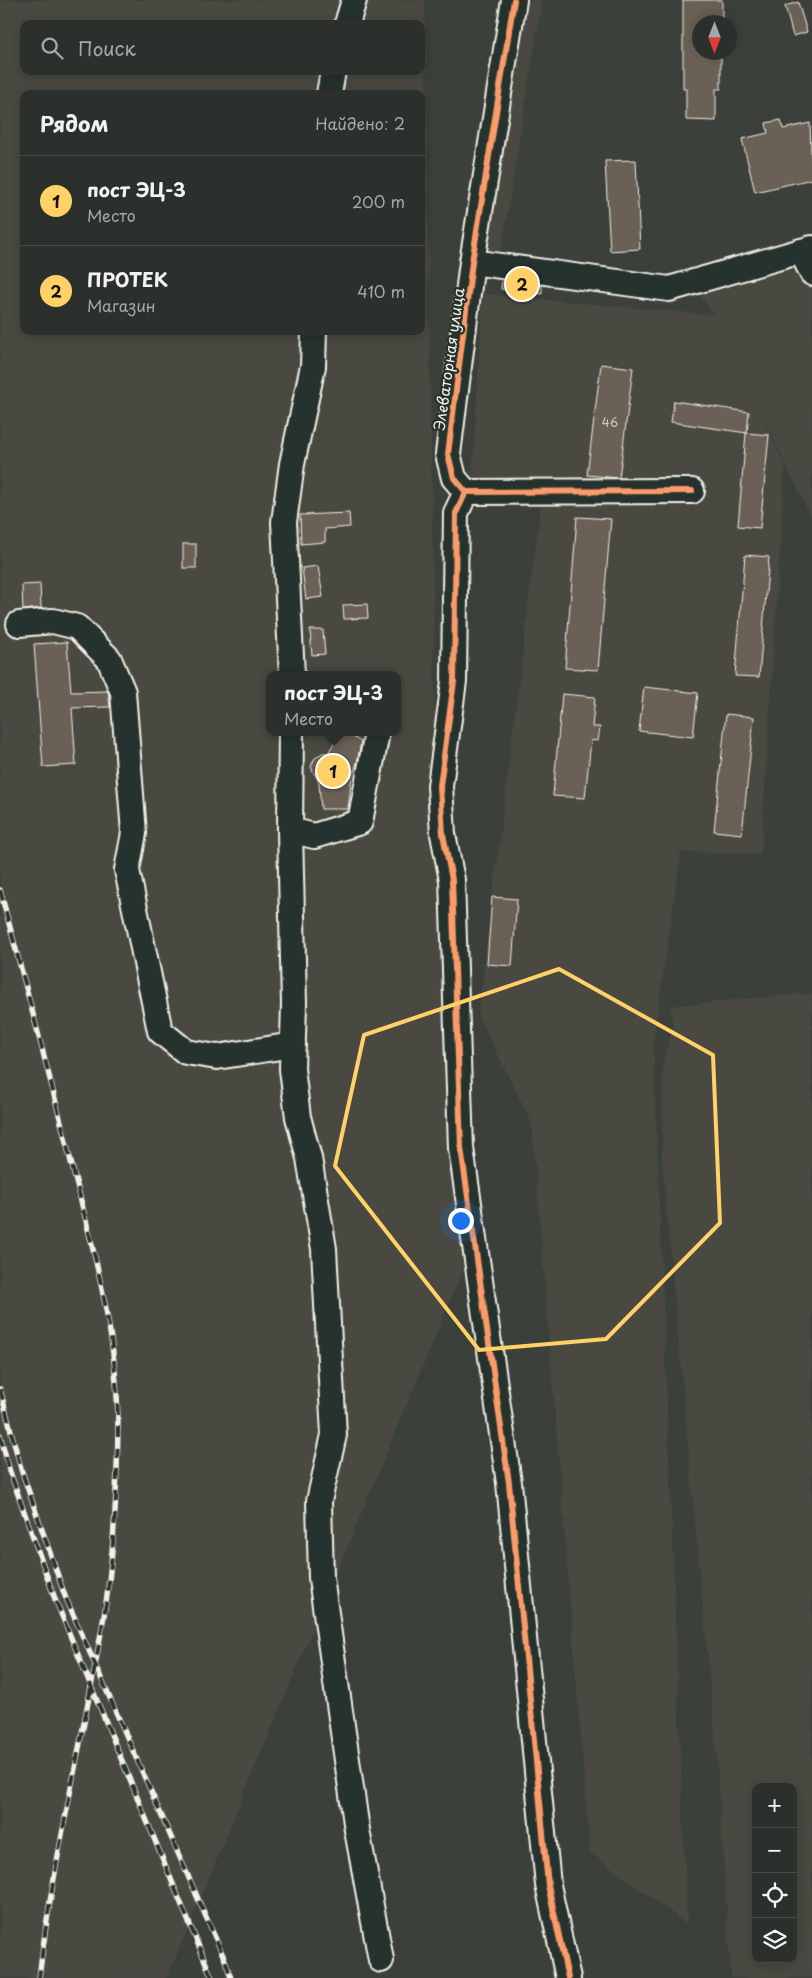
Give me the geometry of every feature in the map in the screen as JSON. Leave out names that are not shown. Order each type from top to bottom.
[{"type":"street","points":[[348,20],[354,0]]},
{"type":"street","name":"Элеваторная улица","points":[[466,492],[454,478],[448,454],[472,262],[514,0]]},
{"type":"street","points":[[330,90],[332,75]]},
{"type":"street","points":[[472,262],[669,289],[806,250],[812,273]]},
{"type":"street","points":[[292,671],[284,522],[292,464],[313,366],[314,335]]},
{"type":"street","points":[[568,1978],[548,1885],[509,1483],[461,1148],[452,880],[443,834],[440,786],[454,681],[456,513],[466,492],[692,490]]},
{"type":"street","points":[[19,624],[54,621],[77,627],[109,659],[123,692],[134,834],[127,870],[160,1031],[186,1052],[217,1057],[292,1045]]},
{"type":"street","points":[[291,736],[290,830],[294,1004],[292,1069],[298,1117],[309,1158],[324,1249],[334,1435],[318,1501],[321,1578],[357,1830],[381,1960]]},
{"type":"street","points":[[290,830],[314,836],[360,822],[376,736]]},
{"type":"highlighted area","points":[[559,969],[713,1055],[720,1223],[606,1339],[479,1350],[335,1166],[364,1035]]},
{"type":"shaded area","points":[[0,0],[425,0],[437,879],[464,1267],[167,1978],[0,1978]]},
{"type":"shaded area","points":[[523,0],[542,0],[500,258],[481,255]]},
{"type":"shaded area","points":[[812,261],[812,519],[744,377],[785,466],[761,854],[681,852],[653,1043],[687,1924],[590,1852],[532,1123],[478,1016],[541,502],[471,498],[483,294],[714,315],[697,291]]},
{"type":"shaded area","points":[[812,993],[812,1978],[731,1978],[717,1760],[662,1160],[663,1062],[673,1026],[671,1006]]},
{"type":"building","points":[[683,0],[722,0],[722,15],[692,15],[692,60],[721,60],[721,89],[716,89],[716,121],[686,120],[686,89],[683,89]]},
{"type":"building","points":[[798,2],[807,32],[793,36],[785,6]]},
{"type":"building","points":[[781,120],[783,129],[810,123],[812,179],[755,192],[742,139],[768,133],[766,123]]},
{"type":"building","points":[[636,160],[640,249],[610,251],[605,161]]},
{"type":"building","points":[[502,280],[542,286],[542,294],[501,289]]},
{"type":"building","points":[[601,364],[633,368],[619,478],[587,475]]},
{"type":"building","points":[[674,401],[749,412],[747,433],[671,422]]},
{"type":"building","points":[[746,433],[769,435],[760,528],[738,526]]},
{"type":"building","points":[[349,513],[350,527],[325,529],[325,542],[301,544],[300,515]]},
{"type":"building","points":[[577,517],[611,519],[598,670],[565,668]]},
{"type":"building","points":[[183,544],[196,544],[196,568],[183,568]]},
{"type":"building","points":[[745,555],[769,557],[759,677],[735,676]]},
{"type":"building","points":[[318,566],[323,597],[306,599],[302,568]]},
{"type":"building","points":[[40,584],[41,608],[23,610],[22,585]]},
{"type":"building","points":[[367,604],[368,618],[344,619],[343,605]]},
{"type":"building","points":[[310,630],[323,630],[325,654],[312,655]]},
{"type":"building","points":[[67,642],[71,692],[108,691],[110,707],[72,708],[76,765],[43,767],[34,644]]},
{"type":"building","points":[[644,687],[698,693],[693,737],[639,731]]},
{"type":"building","points":[[562,694],[595,697],[592,727],[600,727],[598,741],[591,740],[585,798],[553,796]]},
{"type":"building","points":[[726,714],[754,717],[742,834],[714,831]]},
{"type":"building","points":[[339,736],[351,736],[361,742],[357,763],[352,776],[348,809],[321,809],[319,783],[311,767],[314,759],[322,753],[328,753]]},
{"type":"building","points":[[492,897],[517,899],[512,966],[487,964]]},
{"type":"railway","points":[[0,890],[97,1266],[110,1330],[117,1395],[117,1478],[106,1602],[52,1890],[39,1978]]},
{"type":"railway","points":[[0,1389],[21,1469],[65,1596],[225,1960],[231,1978]]},
{"type":"railway","points":[[0,1435],[10,1472],[55,1599],[212,1978]]},
{"type":"cycle path","points":[[514,0],[472,262],[448,454],[454,478],[466,492],[692,491]]},
{"type":"cycle path","points":[[466,492],[456,513],[454,681],[440,786],[443,834],[452,880],[461,1148],[509,1483],[548,1885],[568,1978]]},
{"type":"place","name":"ПРОТЕК","points":[[522,284]]},
{"type":"place","name":"пост ЭЦ-3","points":[[333,771]]}]
